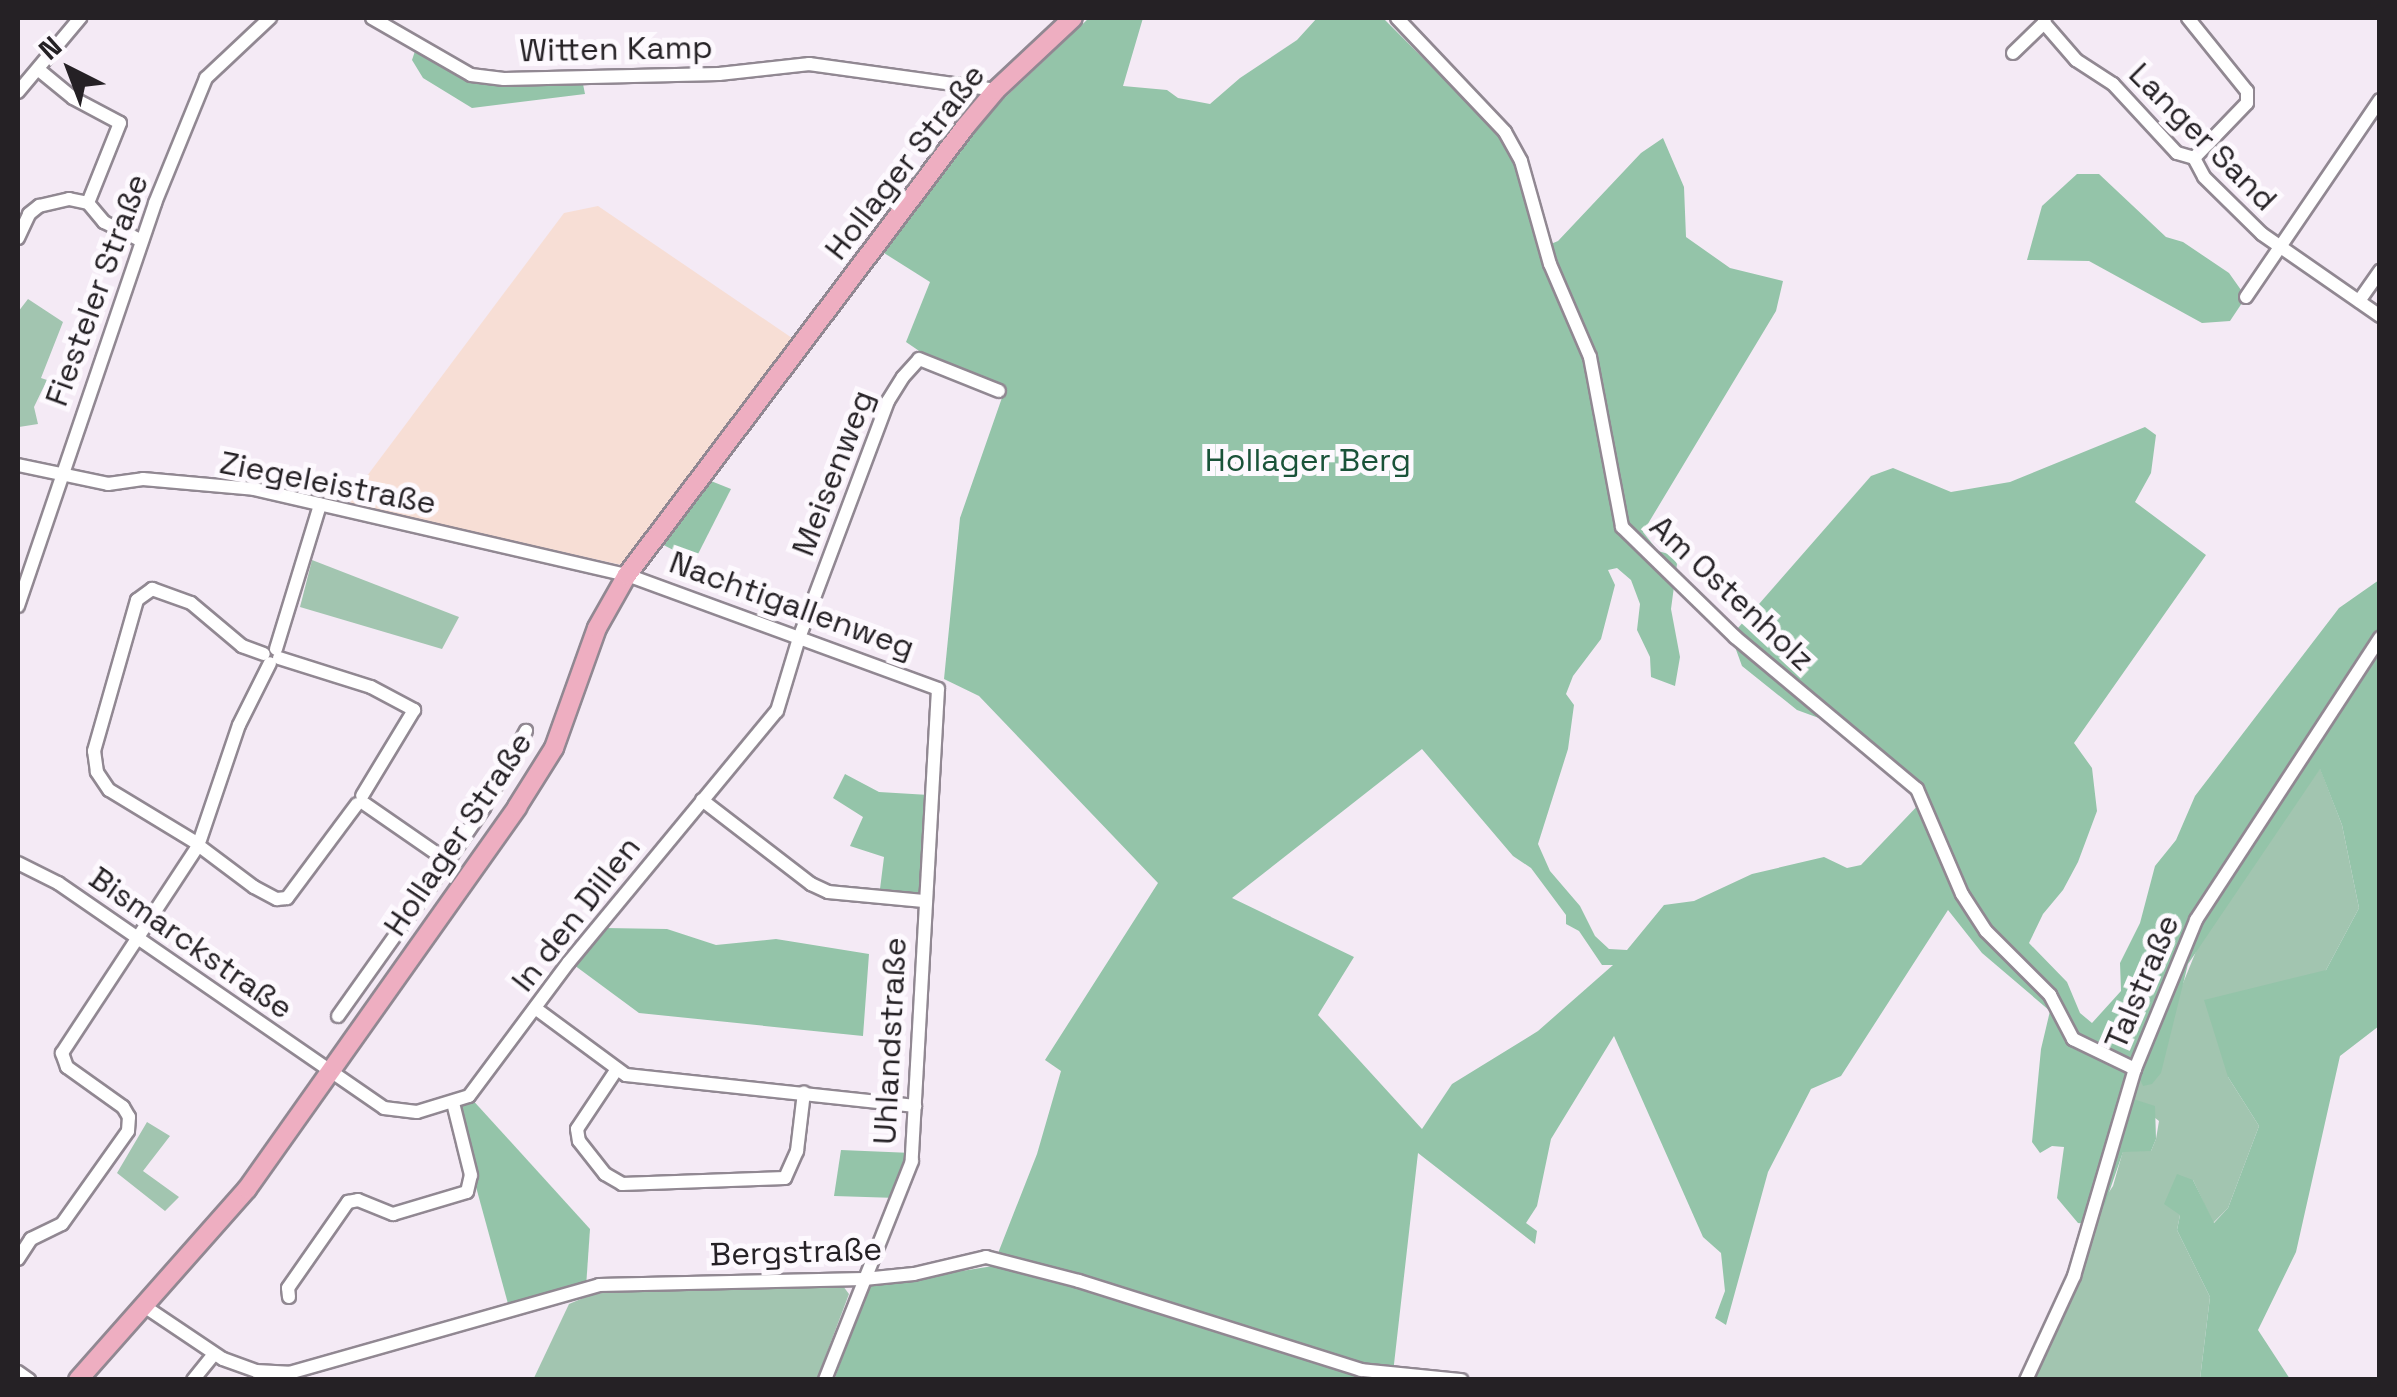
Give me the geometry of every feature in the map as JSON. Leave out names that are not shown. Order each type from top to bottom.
[{"type":"main road","name":"Hollager Straße","points":[[78,1380],[247,1189],[470,876],[554,748],[597,628],[627,575],[996,90],[1073,18]]},
{"type":"street","points":[[18,92],[80,18]]},
{"type":"street","name":"Fiesteler Straße","points":[[18,606],[59,474],[142,241],[206,78],[270,18]]},
{"type":"street","name":"Witten Kamp","points":[[372,18],[472,75],[499,78],[719,74],[810,64],[996,90]]},
{"type":"street","name":"Am Ostenholz","points":[[1397,18],[1505,132],[1521,161],[1550,264],[1590,357],[1622,527],[1734,638],[1917,789],[1962,894],[1986,932],[2050,995],[2074,1039],[2135,1069]]},
{"type":"street","points":[[2188,18],[2247,91],[2247,103],[2194,158]]},
{"type":"street","name":"Langer Sand","points":[[2013,53],[2045,20],[2076,60],[2114,84],[2177,154],[2194,158],[2204,177],[2281,248],[2380,316]]},
{"type":"street","points":[[39,70],[59,89],[120,123],[88,203]]},
{"type":"street","points":[[2246,297],[2380,100]]},
{"type":"street","points":[[18,238],[23,214],[70,199],[88,203],[104,222],[142,241]]},
{"type":"street","points":[[2359,301],[2380,271]]},
{"type":"street","name":"Meisenweg","points":[[799,638],[888,401],[912,366],[919,359],[999,392]]},
{"type":"street","name":"Ziegeleistraße","points":[[18,465],[108,484],[143,480],[254,490],[627,575]]},
{"type":"street","points":[[18,1259],[31,1239],[62,1224],[128,1131],[129,1117],[123,1108],[67,1067],[62,1053],[198,845],[239,725],[272,656],[320,504]]},
{"type":"street","name":"Nachtigallenweg","points":[[627,575],[938,689]]},
{"type":"street","points":[[152,588],[191,603],[242,646],[272,656],[371,687],[414,710],[361,802],[287,898],[276,899],[108,790],[97,772],[94,751],[137,600],[152,588]]},
{"type":"street","name":"In den Dillen","points":[[453,1104],[480,1085],[535,1008],[778,711],[799,638]]},
{"type":"street","name":"Talstraße","points":[[2026,1380],[2074,1276],[2135,1069],[2196,920],[2380,638]]},
{"type":"street","name":"Uhlandstraße","points":[[825,1380],[912,1161],[938,689]]},
{"type":"street","points":[[338,1016],[484,808],[526,732]]},
{"type":"street","points":[[702,800],[811,884],[828,892],[924,901]]},
{"type":"street","points":[[361,802],[470,876]]},
{"type":"street","name":"Bismarckstraße","points":[[18,863],[58,884],[331,1073]]},
{"type":"street","points":[[535,1008],[626,1075],[915,1106]]},
{"type":"street","points":[[617,1069],[577,1129],[579,1141],[605,1174],[622,1184],[785,1178],[797,1151],[804,1092]]},
{"type":"street","points":[[289,1297],[288,1288],[348,1202],[358,1200],[394,1214],[467,1192],[471,1176],[453,1104],[417,1112],[384,1108],[331,1073]]},
{"type":"street","name":"Bergstraße","points":[[144,1306],[214,1354],[256,1371],[289,1374],[599,1285],[864,1278],[914,1274],[986,1258],[1079,1281],[1361,1370],[1462,1380]]},
{"type":"street","points":[[193,1380],[214,1354]]},
{"type":"street","points":[[18,1372],[30,1380]]},
{"type":"shaded area","points":[[598,206],[792,338],[622,565],[354,507],[349,500],[564,213]]},
{"type":"green space","name":"Hollager Berg","points":[[1089,18],[1143,18],[1123,86],[1167,90],[1178,98],[1210,104],[1240,78],[1297,40],[1317,18],[1383,18],[1501,136],[1514,161],[1539,249],[1558,241],[1641,153],[1663,138],[1684,187],[1686,237],[1730,268],[1783,281],[1776,311],[1643,532],[1658,551],[1672,555],[1677,564],[1671,609],[1680,657],[1675,686],[1651,677],[1650,657],[1637,630],[1640,604],[1631,580],[1617,568],[1608,570],[1615,585],[1601,639],[1573,676],[1566,694],[1574,705],[1568,749],[1538,844],[1550,871],[1580,906],[1595,936],[1609,949],[1627,950],[1664,905],[1694,901],[1752,874],[1824,857],[1847,868],[1861,865],[1924,799],[1838,725],[1797,710],[1742,666],[1731,636],[1871,476],[1893,468],[1951,492],[2010,482],[2145,427],[2156,435],[2151,473],[2135,502],[2206,555],[2074,743],[2092,768],[2097,811],[2078,862],[2063,890],[2043,914],[2029,943],[2067,982],[2080,1013],[2092,1023],[2121,991],[2120,963],[2140,923],[2155,866],[2176,840],[2195,796],[2339,608],[2379,580],[2379,1026],[2340,1056],[2296,1252],[2258,1330],[2290,1379],[2200,1379],[2210,1297],[2177,1230],[2180,1215],[2164,1204],[2177,1174],[2193,1180],[2214,1223],[2228,1208],[2259,1126],[2228,1077],[2204,1000],[2326,970],[2359,908],[2342,825],[2320,769],[2188,964],[2161,1073],[2152,1084],[2143,1086],[2136,1071],[2127,1097],[2155,1106],[2156,1139],[2151,1151],[2123,1152],[2105,1204],[2088,1224],[2078,1223],[2057,1198],[2064,1147],[2052,1146],[2040,1153],[2032,1142],[2041,1049],[2050,1011],[1982,953],[1948,910],[1841,1076],[1811,1089],[1768,1172],[1726,1325],[1715,1318],[1725,1291],[1721,1253],[1703,1237],[1614,1036],[1551,1139],[1537,1206],[1526,1223],[1537,1231],[1535,1244],[1418,1153],[1393,1373],[1462,1379],[834,1380],[869,1286],[993,1266],[1037,1154],[1061,1071],[1045,1060],[1158,883],[979,696],[944,679],[960,518],[1005,389],[928,357],[906,342],[930,282],[884,253],[993,109]],"holes":[[[1422,749],[1513,856],[1531,868],[1566,915],[1566,924],[1579,931],[1602,965],[1613,965],[1538,1031],[1452,1084],[1422,1129],[1318,1015],[1354,957],[1232,898]]]},
{"type":"green space","points":[[418,42],[471,75],[582,79],[585,94],[472,108],[423,78],[412,60]]},
{"type":"green space","points":[[2077,174],[2099,174],[2166,237],[2183,242],[2229,273],[2246,297],[2230,321],[2202,323],[2089,261],[2027,260],[2042,206]]},
{"type":"green space","points":[[28,299],[63,322],[41,378],[47,380],[34,407],[38,424],[19,427],[18,312]]},
{"type":"green space","points":[[701,477],[731,489],[697,556],[679,553],[654,540]]},
{"type":"green space","points":[[312,560],[459,617],[442,649],[300,607]]},
{"type":"green space","points":[[2320,768],[2342,825],[2359,908],[2326,970],[2228,1077],[2259,1126],[2228,1208],[2213,1223],[2193,1180],[2180,1215],[2177,1230],[2210,1297],[2200,1379],[2032,1380],[2088,1224],[2113,1186],[2123,1151],[2151,1151],[2156,1139],[2159,1121],[2128,1097],[2135,1069],[2161,1065],[2179,993],[2201,939]]},
{"type":"green space","points":[[845,774],[879,792],[929,795],[924,901],[879,897],[884,857],[850,846],[863,817],[833,798]]},
{"type":"green space","points":[[605,928],[667,929],[716,945],[776,939],[869,954],[863,1036],[639,1013],[574,965]]},
{"type":"green space","points":[[469,1096],[590,1229],[586,1287],[510,1311],[453,1103]]},
{"type":"green space","points":[[147,1122],[170,1136],[143,1171],[179,1197],[165,1211],[117,1173]]},
{"type":"green space","points":[[841,1150],[912,1153],[897,1198],[834,1196]]},
{"type":"green space","points":[[843,1286],[849,1294],[817,1379],[533,1380],[569,1304],[588,1296],[611,1291]]}]
